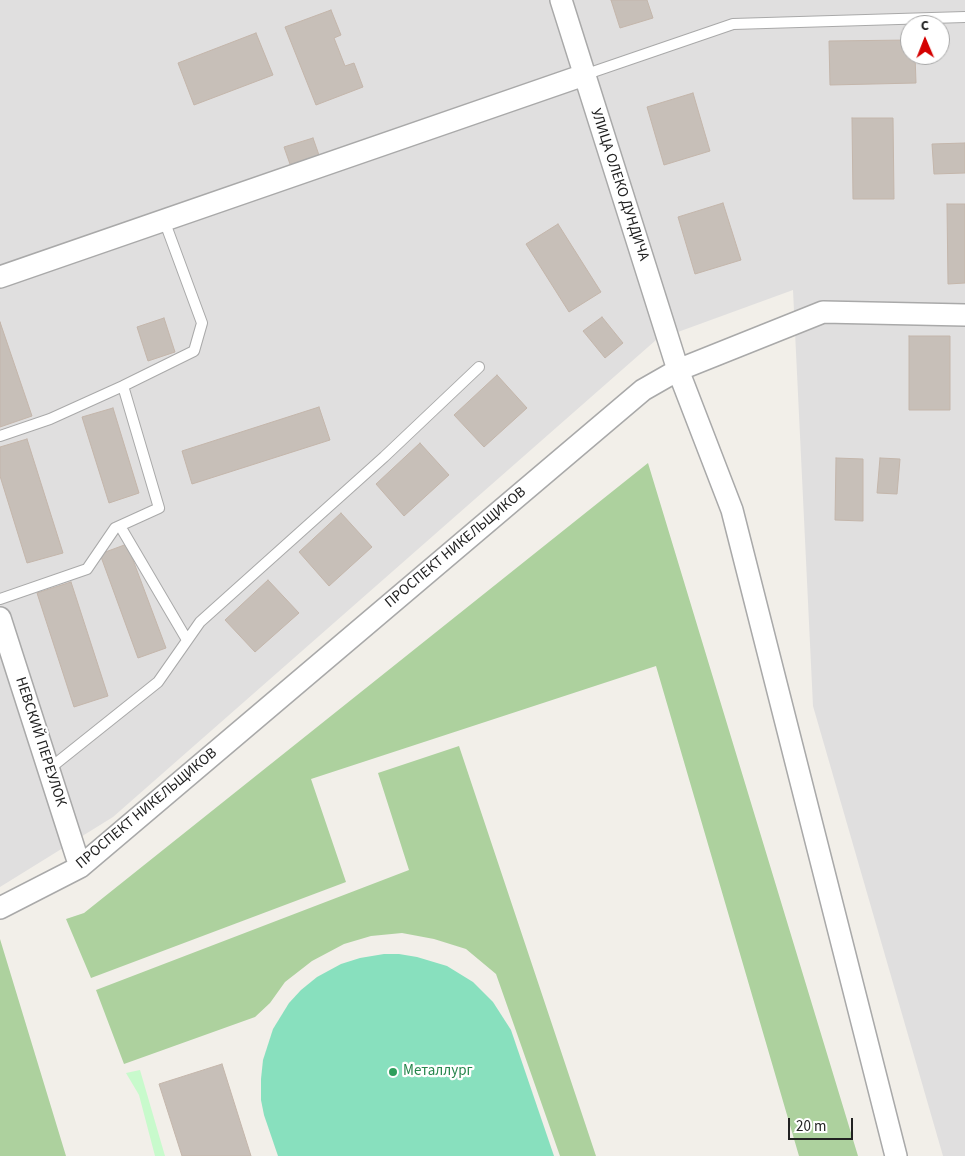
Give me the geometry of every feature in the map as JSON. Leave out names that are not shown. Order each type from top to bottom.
[{"type":"street","name":"УЛИЦА ОЛЕКО ДУНДИЧА","points":[[561,0],[678,370],[732,510],[896,1156]]},
{"type":"street","points":[[0,277],[584,75]]},
{"type":"street","name":"ПРОСПЕКТ НИКЕЛЬЩИКОВ","points":[[0,908],[80,867],[643,390],[678,370],[823,312],[965,315]]},
{"type":"street","name":"НЕВСКИЙ ПЕРЕУЛОК","points":[[0,618],[80,867]]},
{"type":"lane","points":[[584,75],[733,24],[965,17]]},
{"type":"lane","points":[[0,436],[50,419],[194,351],[202,323],[164,220]]},
{"type":"lane","points":[[49,769],[158,682],[200,622],[384,457],[479,367]]},
{"type":"lane","points":[[0,599],[87,569],[115,528],[159,508],[123,386]]},
{"type":"lane","points":[[120,526],[187,640]]},
{"type":"shaded area","points":[[0,0],[965,0],[965,1156],[943,1156],[813,706],[793,290],[656,340],[113,817],[0,887]]},
{"type":"green space","points":[[648,463],[858,1156],[799,1156],[656,666],[311,779],[346,882],[91,978],[66,919],[84,913]]},
{"type":"green space","points":[[459,746],[596,1156],[560,1156],[496,974],[466,949],[434,939],[402,933],[371,936],[344,944],[312,961],[285,982],[270,1003],[255,1017],[124,1064],[96,990],[409,870],[378,773]]},
{"type":"green space","points":[[0,939],[66,1156],[0,1156]]},
{"type":"green space","name":"Металлург","points":[[384,954],[417,957],[447,966],[473,982],[493,1002],[511,1030],[554,1156],[278,1156],[261,1100],[263,1060],[273,1029],[289,1003],[317,977],[341,964],[360,958]]},
{"type":"green space","points":[[140,1070],[165,1156],[155,1156],[139,1095],[126,1073]]},
{"type":"building","points":[[611,0],[647,0],[653,18],[620,28]]},
{"type":"building","points":[[331,10],[341,35],[334,38],[345,66],[354,63],[363,87],[316,105],[285,27]]},
{"type":"building","points":[[256,33],[273,75],[194,105],[178,63]]},
{"type":"building","points":[[900,40],[900,65],[915,65],[916,83],[830,85],[829,41]]},
{"type":"building","points":[[693,93],[710,151],[664,165],[647,107]]},
{"type":"building","points":[[852,118],[893,118],[894,199],[853,199]]},
{"type":"building","points":[[313,138],[320,158],[291,167],[284,147]]},
{"type":"building","points":[[965,143],[965,173],[934,174],[932,144]]},
{"type":"building","points":[[723,203],[741,260],[695,274],[678,217]]},
{"type":"building","points":[[947,204],[965,204],[965,283],[948,284]]},
{"type":"building","points":[[558,224],[601,292],[569,312],[526,244]]},
{"type":"building","points":[[602,317],[623,343],[605,358],[583,331]]},
{"type":"building","points":[[164,318],[175,352],[148,361],[137,327]]},
{"type":"building","points":[[0,322],[32,416],[0,427]]},
{"type":"building","points":[[909,336],[950,336],[950,410],[909,410]]},
{"type":"building","points":[[497,375],[527,408],[484,447],[454,415]]},
{"type":"building","points":[[319,407],[330,440],[192,484],[182,451]]},
{"type":"building","points":[[113,408],[139,493],[109,503],[82,417]]},
{"type":"building","points":[[27,439],[63,553],[27,563],[0,476],[0,447]]},
{"type":"building","points":[[420,443],[449,475],[404,516],[376,484]]},
{"type":"building","points":[[836,458],[863,459],[863,521],[835,520]]},
{"type":"building","points":[[880,458],[900,459],[897,494],[877,493]]},
{"type":"building","points":[[341,513],[372,547],[329,586],[299,552]]},
{"type":"building","points":[[127,544],[166,648],[138,658],[100,554]]},
{"type":"building","points":[[268,580],[299,613],[255,652],[225,620]]},
{"type":"building","points":[[71,582],[108,696],[74,707],[37,593]]},
{"type":"building","points":[[222,1064],[251,1156],[182,1156],[159,1084]]},
{"type":"place","name":"Металлург","points":[[393,1072]]}]
